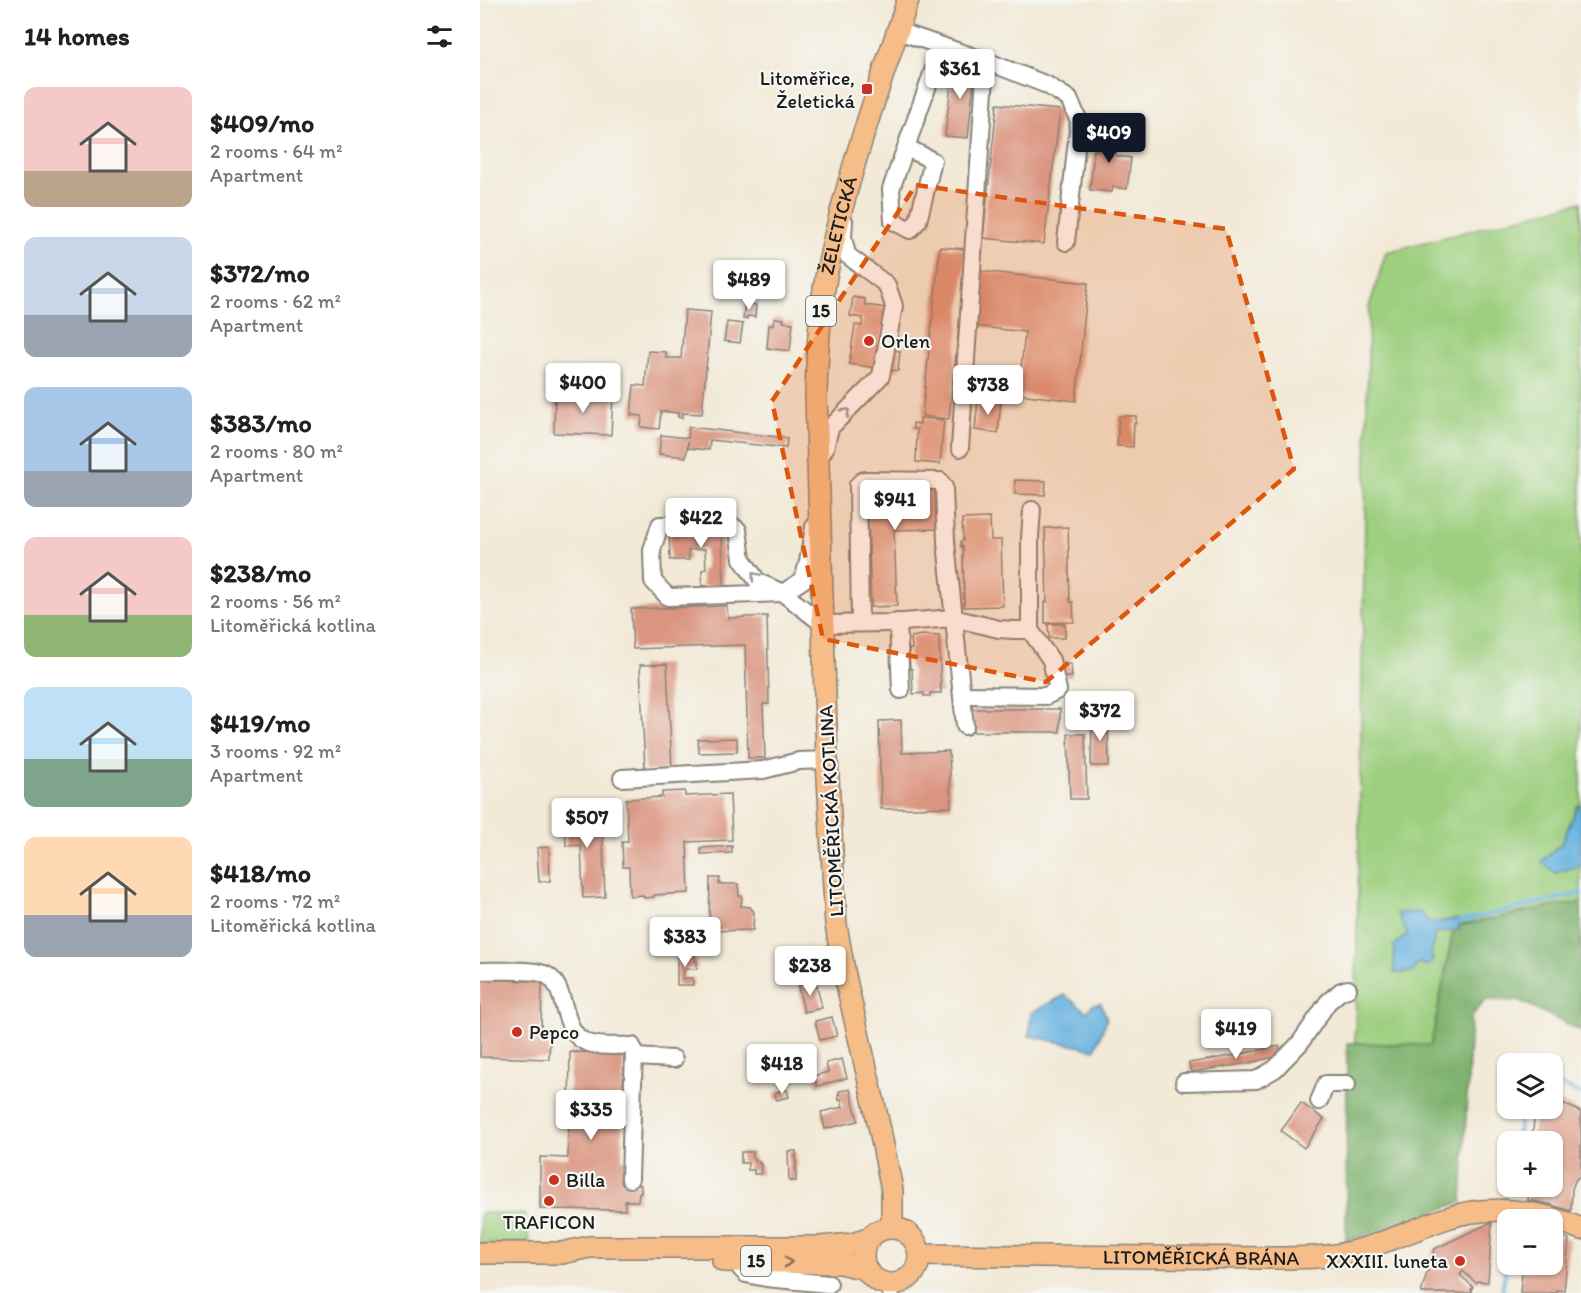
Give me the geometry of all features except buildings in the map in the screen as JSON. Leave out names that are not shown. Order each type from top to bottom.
[{"type":"main road","name":"ŽELETICKÁ","points":[[818,461],[816,395],[818,337],[826,278],[855,163],[908,0]]},
{"type":"main road","name":"LITOMĚŘICKÁ KOTLINA","points":[[818,461],[833,896],[840,951],[892,1190],[892,1227]]},
{"type":"main road","name":"LITOMĚŘICKÁ BRÁNA","points":[[919,1255],[1261,1258],[1331,1256],[1370,1246],[1448,1218],[1484,1210],[1548,1216],[1581,1229]]},
{"type":"main road","name":"15","points":[[480,1253],[562,1253],[589,1247],[820,1247],[852,1244],[868,1239],[883,1228],[892,1227]]},
{"type":"main road","points":[[892,1227],[908,1233],[914,1239],[919,1255]]},
{"type":"main road","points":[[866,1269],[863,1253],[868,1239]]},
{"type":"main road","name":"15","points":[[562,1253],[589,1260],[840,1263],[866,1269],[876,1280],[891,1288],[914,1272],[919,1255]]},
{"type":"lane","points":[[898,31],[1047,84],[1069,99],[1079,121],[1066,242]]},
{"type":"lane","points":[[906,147],[942,46]]},
{"type":"lane","points":[[960,448],[986,61]]},
{"type":"lane","points":[[818,461],[825,448],[830,428],[881,376],[894,306],[887,285],[847,255],[843,237],[845,200]]},
{"type":"lane","points":[[860,623],[857,489],[860,482],[865,480],[938,480],[942,482],[953,618],[965,726]]},
{"type":"lane","points":[[963,695],[1046,696],[1058,690],[1051,660],[1030,630],[1032,510]]},
{"type":"lane","points":[[819,519],[813,530],[808,562],[802,580],[783,592],[668,597],[653,581],[652,550],[660,525],[728,523],[738,530],[742,559],[758,582],[783,592],[823,624],[953,618],[999,628],[1030,630]]},
{"type":"lane","points":[[898,622],[901,690]]},
{"type":"lane","points":[[622,778],[763,770],[799,761],[827,760]]},
{"type":"lane","points":[[480,971],[543,973],[556,982],[572,1030],[578,1037],[592,1044],[632,1047],[634,1057],[630,1179]]},
{"type":"lane","points":[[1184,1082],[1256,1080],[1275,1069],[1300,1042],[1328,1002],[1341,991],[1348,989]]},
{"type":"lane","points":[[634,1057],[674,1059]]},
{"type":"lane","points":[[1319,1101],[1326,1084],[1347,1084]]},
{"type":"lane","points":[[739,1261],[741,1269],[746,1274],[829,1284]]},
{"type":"highlighted area","points":[[916,185],[1226,229],[1294,469],[1046,682],[823,639],[772,401]]},
{"type":"green space","points":[[1581,202],[1581,903],[1454,927],[1431,1045],[1355,1043],[1369,307],[1386,252]]},
{"type":"green space","points":[[1581,903],[1581,1031],[1521,1001],[1485,1000],[1471,1017],[1462,1202],[1346,1242],[1347,1043],[1431,1045],[1454,927],[1553,906]]},
{"type":"green space","points":[[480,1213],[525,1214],[529,1243],[480,1244]]},
{"type":"water","points":[[1578,805],[1581,807],[1581,865],[1556,873],[1541,862],[1561,844]]},
{"type":"water","points":[[1420,912],[1430,923],[1458,919],[1459,930],[1435,933],[1431,964],[1427,966],[1420,963],[1413,972],[1394,973],[1394,945],[1407,935],[1397,913]]},
{"type":"water","points":[[1065,995],[1087,1012],[1092,1005],[1101,1003],[1107,1019],[1095,1050],[1029,1036],[1031,1013]]},
{"type":"waterway","points":[[1458,922],[1581,893]]},
{"type":"waterway","points":[[1563,1086],[1581,1094]]},
{"type":"waterway","points":[[1518,1131],[1520,1119]]},
{"type":"waterway","points":[[1502,1293],[1505,1275]]},
{"type":"place","name":"Litoměřice, Želetická","points":[[867,89]]},
{"type":"place","name":"Orlen","points":[[869,341]]},
{"type":"place","name":"Pepco","points":[[517,1032]]},
{"type":"place","name":"Billa","points":[[554,1180]]},
{"type":"place","name":"TRAFICON","points":[[549,1201]]},
{"type":"place","name":"XXXIII. luneta","points":[[1460,1261]]}]
